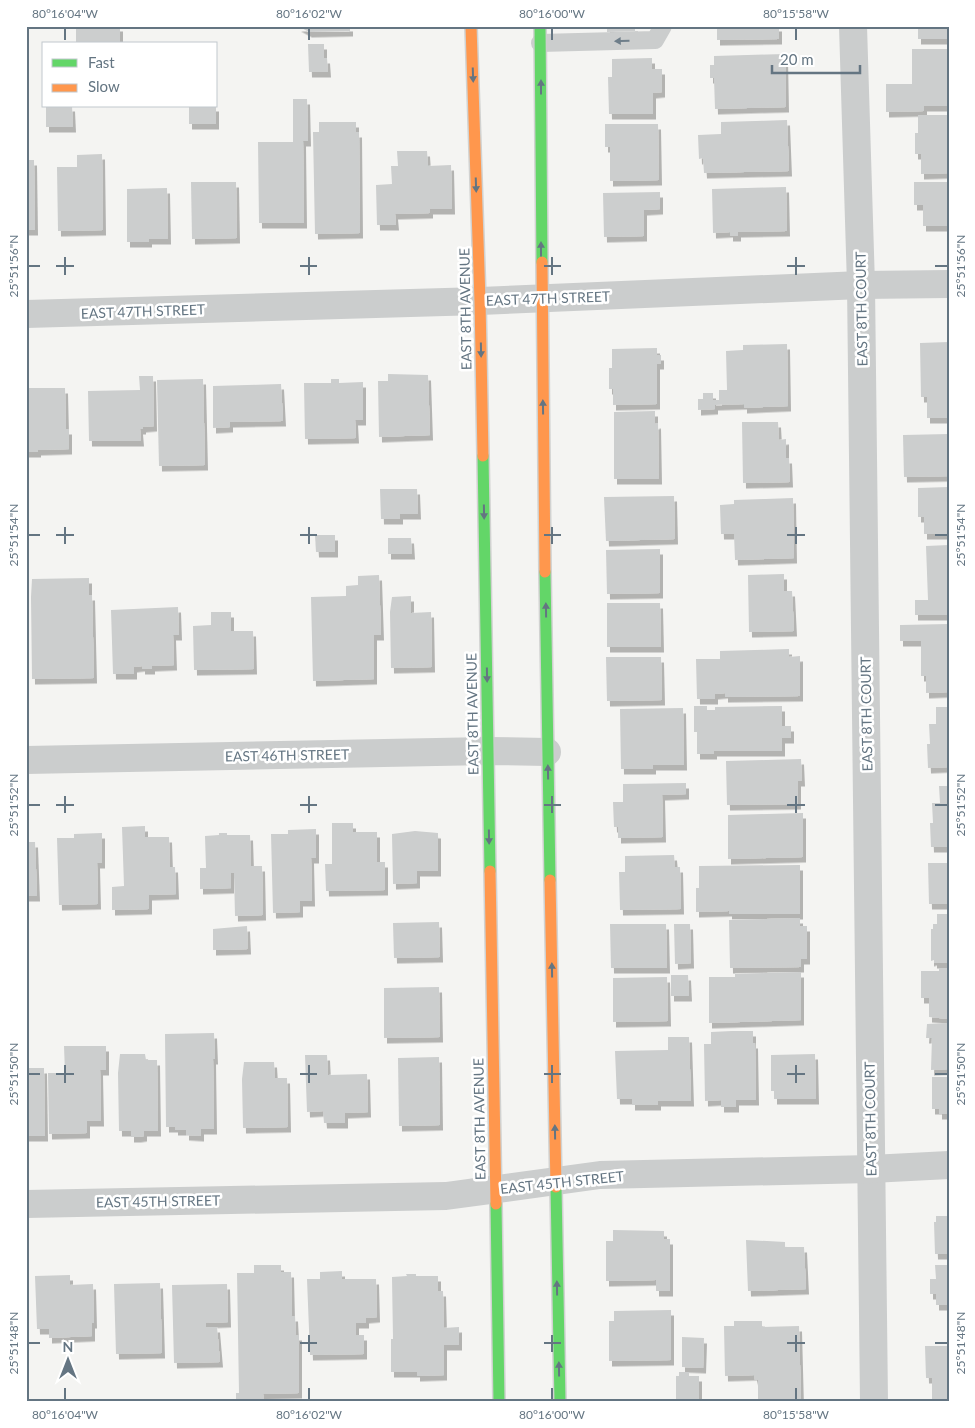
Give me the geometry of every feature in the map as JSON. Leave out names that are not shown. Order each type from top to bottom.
[{"type":"main road","name":"EAST 8TH AVENUE","points":[[471,26],[480,301],[499,1402]]},
{"type":"main road","points":[[540,35],[547,752],[560,1402]]},
{"type":"street","name":"EAST 8TH COURT","points":[[853,26],[861,285],[874,1402]]},
{"type":"street","name":"EAST 47TH STREET","points":[[26,314],[480,301],[861,285],[949,284]]},
{"type":"street","name":"EAST 46TH STREET","points":[[26,760],[488,751],[547,752]]},
{"type":"street","name":"EAST 45TH STREET","points":[[26,1204],[446,1196],[600,1175],[871,1169],[949,1165]]},
{"type":"lane","points":[[540,35],[655,40],[663,26]]},
{"type":"building","points":[[76,26],[120,26],[120,42],[76,42]]},
{"type":"building","points":[[298,26],[350,26],[350,31],[309,32]]},
{"type":"building","points":[[607,26],[635,26],[635,31],[607,32]]},
{"type":"building","points":[[717,26],[779,26],[779,39],[717,40]]},
{"type":"building","points":[[918,26],[949,26],[949,39],[918,39]]},
{"type":"building","points":[[308,44],[324,44],[324,58],[327,58],[328,72],[309,72]]},
{"type":"building","points":[[912,49],[949,49],[949,106],[924,106],[924,111],[886,112],[886,84],[912,84]]},
{"type":"building","points":[[785,54],[786,107],[715,109],[714,78],[710,78],[710,65],[714,65],[714,56]]},
{"type":"building","points":[[652,58],[652,69],[662,69],[662,92],[653,93],[653,114],[609,114],[608,77],[612,77],[612,59]]},
{"type":"building","points":[[293,99],[307,99],[308,141],[303,141],[304,223],[259,223],[258,142],[293,142]]},
{"type":"building","points":[[46,108],[72,108],[73,127],[46,127]]},
{"type":"building","points":[[189,108],[216,108],[216,124],[189,124]]},
{"type":"building","points":[[918,115],[949,115],[949,173],[921,174],[921,154],[915,154],[915,133],[918,133]]},
{"type":"building","points":[[787,120],[789,171],[704,173],[703,158],[699,159],[698,135],[721,134],[721,122]]},
{"type":"building","points":[[319,122],[356,122],[356,132],[359,132],[360,233],[315,234],[313,132],[319,132]]},
{"type":"building","points":[[605,124],[658,124],[659,180],[610,181],[610,147],[605,147]]},
{"type":"building","points":[[397,151],[427,151],[428,166],[451,165],[452,209],[430,209],[430,213],[395,214],[396,225],[377,225],[376,185],[392,184],[391,166],[398,166]]},
{"type":"building","points":[[102,154],[103,230],[58,231],[57,167],[77,167],[77,155]]},
{"type":"building","points":[[26,160],[34,160],[35,230],[26,230]]},
{"type":"building","points":[[191,182],[236,182],[237,238],[192,239]]},
{"type":"building","points":[[914,182],[949,182],[949,226],[923,226],[923,205],[914,205]]},
{"type":"building","points":[[786,187],[787,231],[738,232],[738,236],[730,236],[730,232],[713,233],[712,189]]},
{"type":"building","points":[[167,188],[168,239],[149,239],[149,242],[127,242],[127,189]]},
{"type":"building","points":[[660,192],[660,209],[644,210],[644,236],[604,237],[603,193]]},
{"type":"building","points":[[949,342],[949,418],[927,418],[927,397],[921,397],[920,343]]},
{"type":"building","points":[[787,344],[788,406],[744,408],[744,404],[715,405],[715,409],[698,410],[698,399],[703,399],[703,393],[713,393],[713,400],[719,400],[719,390],[727,390],[726,351],[743,350],[743,345]]},
{"type":"building","points":[[657,348],[657,355],[661,355],[661,364],[657,364],[657,404],[613,405],[613,389],[609,389],[609,368],[612,368],[612,349]]},
{"type":"building","points":[[388,374],[428,375],[430,435],[379,437],[378,381],[388,381]]},
{"type":"building","points":[[139,376],[153,376],[154,426],[140,429],[141,441],[89,441],[88,391],[140,390]]},
{"type":"building","points":[[203,379],[205,465],[159,466],[157,380]]},
{"type":"building","points":[[331,379],[339,379],[339,383],[363,382],[363,420],[355,420],[356,438],[305,439],[304,383],[331,383]]},
{"type":"building","points":[[281,384],[283,421],[230,422],[230,427],[213,428],[213,386]]},
{"type":"building","points":[[26,388],[65,388],[66,429],[69,429],[69,449],[26,452]]},
{"type":"building","points":[[655,411],[655,424],[658,423],[659,479],[614,479],[614,412]]},
{"type":"building","points":[[742,422],[778,422],[779,440],[786,439],[786,458],[789,458],[790,482],[743,483]]},
{"type":"building","points":[[949,434],[949,476],[904,477],[903,435]]},
{"type":"building","points":[[949,487],[949,534],[924,534],[924,517],[918,517],[918,488]]},
{"type":"building","points":[[380,489],[417,489],[418,514],[400,514],[400,519],[381,519]]},
{"type":"building","points":[[674,496],[675,539],[606,541],[604,497]]},
{"type":"building","points":[[793,498],[794,558],[735,560],[734,534],[721,534],[720,505],[734,504],[734,500]]},
{"type":"building","points":[[315,535],[335,535],[335,552],[316,552]]},
{"type":"building","points":[[388,538],[411,538],[412,554],[388,554]]},
{"type":"building","points":[[949,545],[949,615],[915,615],[915,600],[928,600],[926,546]]},
{"type":"building","points":[[660,549],[660,593],[607,594],[606,550]]},
{"type":"building","points":[[784,574],[784,591],[792,591],[794,631],[749,632],[748,575]]},
{"type":"building","points":[[379,575],[381,635],[374,635],[374,679],[313,681],[311,597],[346,596],[346,586],[358,585],[358,576]]},
{"type":"building","points":[[89,578],[89,595],[92,595],[94,678],[32,679],[32,579]]},
{"type":"building","points":[[411,596],[411,613],[431,612],[432,667],[391,668],[390,612],[392,597]]},
{"type":"building","points":[[607,603],[660,603],[661,647],[607,647]]},
{"type":"building","points":[[178,607],[179,635],[173,635],[174,665],[152,666],[152,669],[142,669],[142,666],[134,667],[134,674],[113,674],[111,610]]},
{"type":"building","points":[[211,612],[231,612],[231,631],[253,631],[254,669],[194,670],[193,626],[211,625]]},
{"type":"building","points":[[949,624],[948,692],[926,693],[926,676],[921,676],[921,641],[900,641],[900,625]]},
{"type":"building","points":[[789,649],[789,657],[800,656],[800,696],[725,697],[725,693],[715,694],[715,699],[697,699],[696,659],[720,659],[720,651]]},
{"type":"building","points":[[606,657],[661,657],[662,700],[607,701]]},
{"type":"building","points":[[694,706],[707,706],[707,710],[715,710],[715,707],[782,706],[782,726],[791,726],[791,738],[782,738],[782,751],[714,751],[714,754],[697,754],[697,732],[694,732]]},
{"type":"building","points":[[936,707],[949,707],[949,767],[928,768],[927,744],[930,744],[929,724],[936,724]]},
{"type":"building","points":[[683,708],[684,765],[653,765],[653,769],[621,769],[620,709]]},
{"type":"building","points":[[801,759],[802,781],[798,781],[798,804],[727,805],[726,761]]},
{"type":"building","points":[[686,783],[686,794],[662,795],[663,837],[618,838],[618,827],[614,827],[613,802],[623,802],[623,784]]},
{"type":"building","points":[[939,786],[949,786],[949,847],[931,847],[930,823],[933,823],[932,803],[940,803]]},
{"type":"building","points":[[803,813],[803,857],[728,859],[728,815]]},
{"type":"building","points":[[332,823],[353,823],[353,832],[377,832],[377,862],[385,862],[385,890],[326,891],[325,864],[332,864]]},
{"type":"building","points":[[145,826],[145,837],[169,837],[170,867],[175,867],[176,894],[149,895],[149,909],[112,910],[112,887],[124,886],[122,827]]},
{"type":"building","points":[[316,829],[316,858],[311,858],[312,901],[300,901],[300,912],[273,913],[271,834],[288,834],[288,830]]},
{"type":"building","points":[[415,831],[438,833],[438,871],[417,871],[417,883],[393,884],[392,834]]},
{"type":"building","points":[[102,833],[102,863],[97,863],[98,904],[59,905],[57,838],[74,838],[74,834]]},
{"type":"building","points":[[219,833],[250,835],[251,866],[262,866],[263,915],[235,916],[234,873],[231,873],[231,888],[200,889],[200,868],[206,868],[205,836],[219,835]]},
{"type":"building","points":[[26,842],[35,842],[37,896],[26,896]]},
{"type":"building","points":[[674,855],[675,867],[680,867],[681,909],[620,910],[619,872],[625,872],[625,856]]},
{"type":"building","points":[[928,863],[949,863],[949,904],[929,904]]},
{"type":"building","points":[[800,865],[800,914],[729,914],[729,911],[696,912],[696,888],[699,888],[699,866]]},
{"type":"building","points":[[937,914],[949,914],[949,963],[934,963],[934,960],[931,961],[931,929],[933,929],[933,924],[937,924]]},
{"type":"building","points":[[800,918],[800,926],[807,926],[807,959],[801,959],[801,967],[730,968],[729,920]]},
{"type":"building","points":[[439,922],[440,957],[394,958],[393,923]]},
{"type":"building","points":[[610,924],[666,924],[667,968],[611,968]]},
{"type":"building","points":[[674,924],[690,924],[691,963],[675,964]]},
{"type":"building","points":[[247,926],[248,949],[213,950],[213,929]]},
{"type":"building","points":[[939,968],[949,968],[949,1019],[929,1017],[929,998],[921,998],[921,971],[939,971]]},
{"type":"building","points":[[801,972],[801,1020],[709,1023],[709,977],[735,977],[735,974]]},
{"type":"building","points":[[671,975],[688,975],[689,996],[671,996]]},
{"type":"building","points":[[667,977],[668,1021],[613,1022],[613,978]]},
{"type":"building","points":[[439,987],[440,1037],[384,1038],[384,988]]},
{"type":"building","points":[[949,1023],[949,1069],[931,1070],[932,1038],[926,1038],[927,1024]]},
{"type":"building","points":[[753,1031],[756,1100],[736,1100],[736,1107],[721,1107],[721,1100],[705,1101],[704,1044],[711,1044],[711,1032]]},
{"type":"building","points":[[214,1033],[214,1129],[201,1129],[201,1136],[186,1135],[186,1130],[175,1130],[175,1127],[166,1127],[165,1034]]},
{"type":"building","points":[[668,1037],[689,1037],[691,1101],[658,1101],[658,1105],[632,1105],[632,1099],[617,1099],[615,1051],[668,1050]]},
{"type":"building","points":[[64,1046],[106,1046],[106,1070],[100,1070],[101,1121],[87,1121],[87,1133],[49,1134],[48,1073],[65,1073]]},
{"type":"building","points":[[120,1054],[145,1054],[146,1060],[157,1060],[158,1131],[144,1131],[144,1136],[131,1137],[131,1131],[119,1131],[118,1073]]},
{"type":"building","points":[[815,1054],[816,1099],[774,1099],[774,1091],[771,1091],[771,1055]]},
{"type":"building","points":[[305,1055],[327,1055],[328,1075],[367,1074],[368,1112],[345,1113],[345,1123],[324,1123],[323,1111],[307,1112]]},
{"type":"building","points":[[439,1057],[440,1125],[399,1126],[398,1058]]},
{"type":"building","points":[[244,1062],[274,1062],[275,1078],[287,1078],[288,1127],[243,1128],[242,1079]]},
{"type":"building","points":[[26,1068],[44,1068],[45,1136],[26,1136]]},
{"type":"building","points":[[932,1077],[949,1077],[949,1114],[939,1114],[939,1109],[932,1109]]},
{"type":"building","points":[[936,1216],[949,1216],[949,1254],[935,1254],[934,1222],[936,1222]]},
{"type":"building","points":[[613,1230],[664,1231],[664,1239],[670,1239],[670,1291],[656,1291],[656,1280],[606,1281],[606,1241],[613,1241]]},
{"type":"building","points":[[746,1240],[785,1242],[785,1247],[804,1247],[806,1289],[748,1291]]},
{"type":"building","points":[[254,1265],[281,1265],[281,1272],[291,1272],[292,1316],[295,1316],[296,1335],[299,1335],[299,1393],[263,1394],[264,1402],[236,1402],[236,1393],[239,1393],[237,1273],[254,1273]]},
{"type":"building","points":[[935,1265],[949,1265],[949,1305],[936,1305],[936,1294],[930,1294],[930,1279],[936,1279]]},
{"type":"building","points":[[342,1271],[342,1279],[376,1279],[377,1317],[366,1318],[366,1323],[356,1323],[356,1335],[364,1335],[364,1354],[310,1355],[307,1279],[320,1279],[320,1272]]},
{"type":"building","points":[[406,1274],[438,1276],[438,1291],[443,1291],[444,1328],[459,1327],[459,1345],[444,1345],[444,1375],[417,1376],[417,1372],[391,1372],[391,1339],[393,1339],[392,1277],[407,1276]]},
{"type":"building","points":[[70,1275],[70,1285],[93,1284],[94,1323],[92,1323],[92,1336],[49,1338],[49,1329],[37,1329],[35,1276]]},
{"type":"building","points":[[160,1283],[162,1353],[116,1354],[114,1284]]},
{"type":"building","points":[[227,1284],[228,1322],[206,1323],[206,1327],[217,1327],[220,1362],[174,1363],[172,1285]]},
{"type":"building","points":[[671,1310],[671,1360],[609,1361],[609,1321],[614,1321],[614,1311]]},
{"type":"building","points":[[734,1321],[762,1321],[762,1327],[799,1326],[801,1402],[758,1402],[758,1380],[755,1380],[754,1375],[725,1376],[724,1326],[734,1326]]},
{"type":"building","points":[[682,1337],[704,1338],[703,1368],[682,1367]]},
{"type":"building","points":[[925,1346],[949,1346],[949,1400],[932,1400],[932,1378],[926,1378]]},
{"type":"building","points":[[679,1372],[689,1372],[689,1376],[699,1376],[699,1402],[676,1402],[676,1376],[679,1376]]},
{"type":"traffic: fast","points":[[540,26],[542,262]]},
{"type":"traffic: fast","points":[[483,456],[490,871]]},
{"type":"traffic: fast","points":[[545,572],[550,880]]},
{"type":"traffic: fast","points":[[556,1187],[560,1402]]},
{"type":"traffic: fast","points":[[496,1204],[499,1402]]},
{"type":"traffic: slow","points":[[471,26],[483,456]]},
{"type":"traffic: slow","points":[[542,262],[545,572]]},
{"type":"traffic: slow","points":[[490,871],[496,1204]]},
{"type":"traffic: slow","points":[[550,880],[556,1187]]}]
